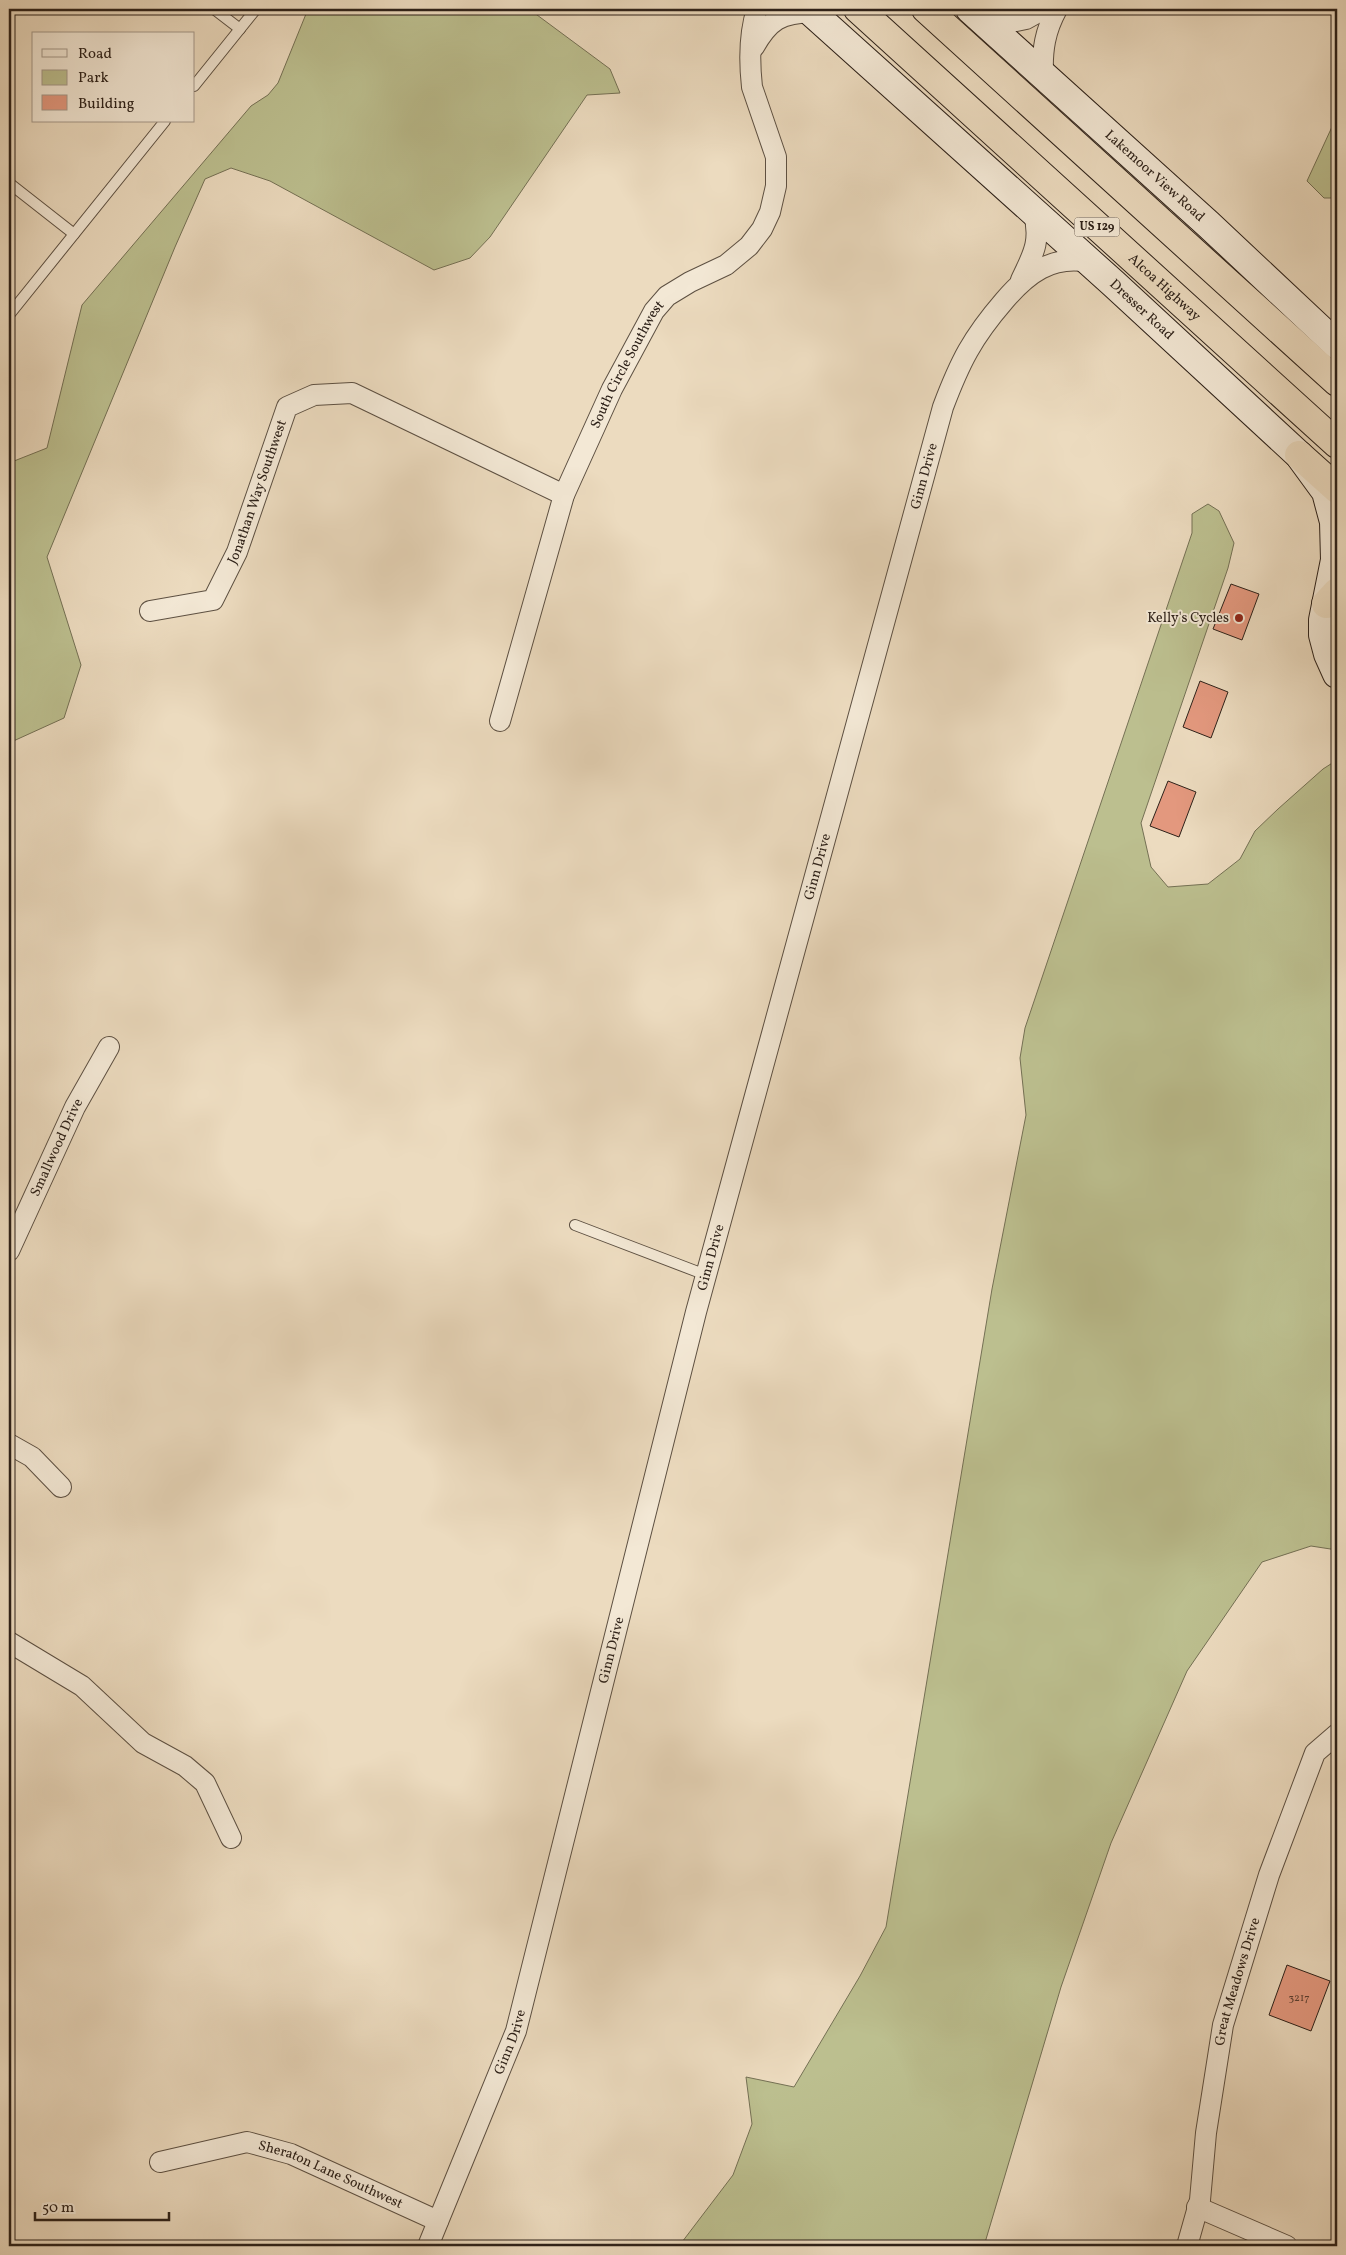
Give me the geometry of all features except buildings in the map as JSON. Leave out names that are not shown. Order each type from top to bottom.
[{"type":"highway","name":"Alcoa Highway","points":[[858,9],[1337,444]]},
{"type":"highway","points":[[926,9],[1337,382]]},
{"type":"highway","points":[[1299,454],[1337,489]]},
{"type":"street","name":"South Circle Southwest","points":[[500,721],[564,495],[612,389],[654,311],[667,296],[726,265],[749,246],[762,229],[770,212],[776,186],[776,157],[752,87],[751,33],[758,9]]},
{"type":"street","points":[[980,17],[1026,18],[1044,9]]},
{"type":"street","points":[[1043,74],[1043,46],[1049,24],[1057,9]]},
{"type":"street","points":[[750,53],[763,30],[772,22],[789,14],[810,10]]},
{"type":"street","name":"Dresser Road","points":[[810,10],[1034,211],[1299,454],[1326,492],[1334,522],[1335,560],[1331,598],[1323,635],[1328,654],[1337,674]]},
{"type":"street","name":"Lakemoor View Road","points":[[980,17],[1208,224],[1337,345]]},
{"type":"street","name":"Ginn Drive","points":[[428,2246],[516,2032],[706,1275],[943,407],[957,370],[970,344],[984,324],[1020,282],[1035,250],[1038,226],[1034,211]]},
{"type":"street","name":"Ginn Drive","points":[[1020,282],[1044,266],[1064,260],[1089,262]]},
{"type":"street","name":"Jonathan Way Southwest","points":[[150,611],[213,600],[237,552],[287,406],[314,395],[352,393],[564,495]]},
{"type":"street","name":"Smallwood Drive","points":[[9,1251],[66,1125],[109,1047]]},
{"type":"street","points":[[9,1444],[32,1457],[61,1487]]},
{"type":"street","points":[[9,1642],[82,1686],[143,1743],[185,1766],[205,1783],[231,1838]]},
{"type":"street","name":"Great Meadows Drive","points":[[1187,2246],[1200,2200],[1206,2133],[1223,2025],[1269,1875],[1315,1753],[1337,1734]]},
{"type":"street","name":"Sheraton Lane Southwest","points":[[160,2162],[247,2142],[291,2154],[438,2221]]},
{"type":"street","points":[[1197,2207],[1287,2246]]},
{"type":"lane","points":[[214,9],[240,29]]},
{"type":"lane","points":[[195,85],[256,9]]},
{"type":"lane","points":[[9,315],[164,122]]},
{"type":"lane","points":[[9,184],[74,234]]},
{"type":"lane","points":[[575,1225],[706,1275]]},
{"type":"green space","points":[[308,9],[529,9],[610,69],[620,93],[587,95],[490,237],[470,258],[434,270],[270,181],[231,168],[205,179],[47,557],[81,665],[64,718],[9,743],[9,463],[47,448],[82,305],[251,106],[268,95],[278,83]]},
{"type":"green space","points":[[1337,116],[1337,198],[1324,198],[1307,181]]},
{"type":"green space","points":[[1208,504],[1219,511],[1234,543],[1228,568],[1141,823],[1151,867],[1168,887],[1208,884],[1240,859],[1255,831],[1323,769],[1337,760],[1337,1550],[1311,1546],[1262,1562],[1187,1671],[1111,1843],[1061,1987],[984,2246],[679,2246],[733,2175],[752,2124],[746,2077],[794,2087],[860,1976],[886,1927],[992,1289],[1026,1115],[1020,1058],[1025,1028],[1192,533],[1192,514]]},
{"type":"place","name":"Kelly's Cycles","points":[[1239,618]]}]
